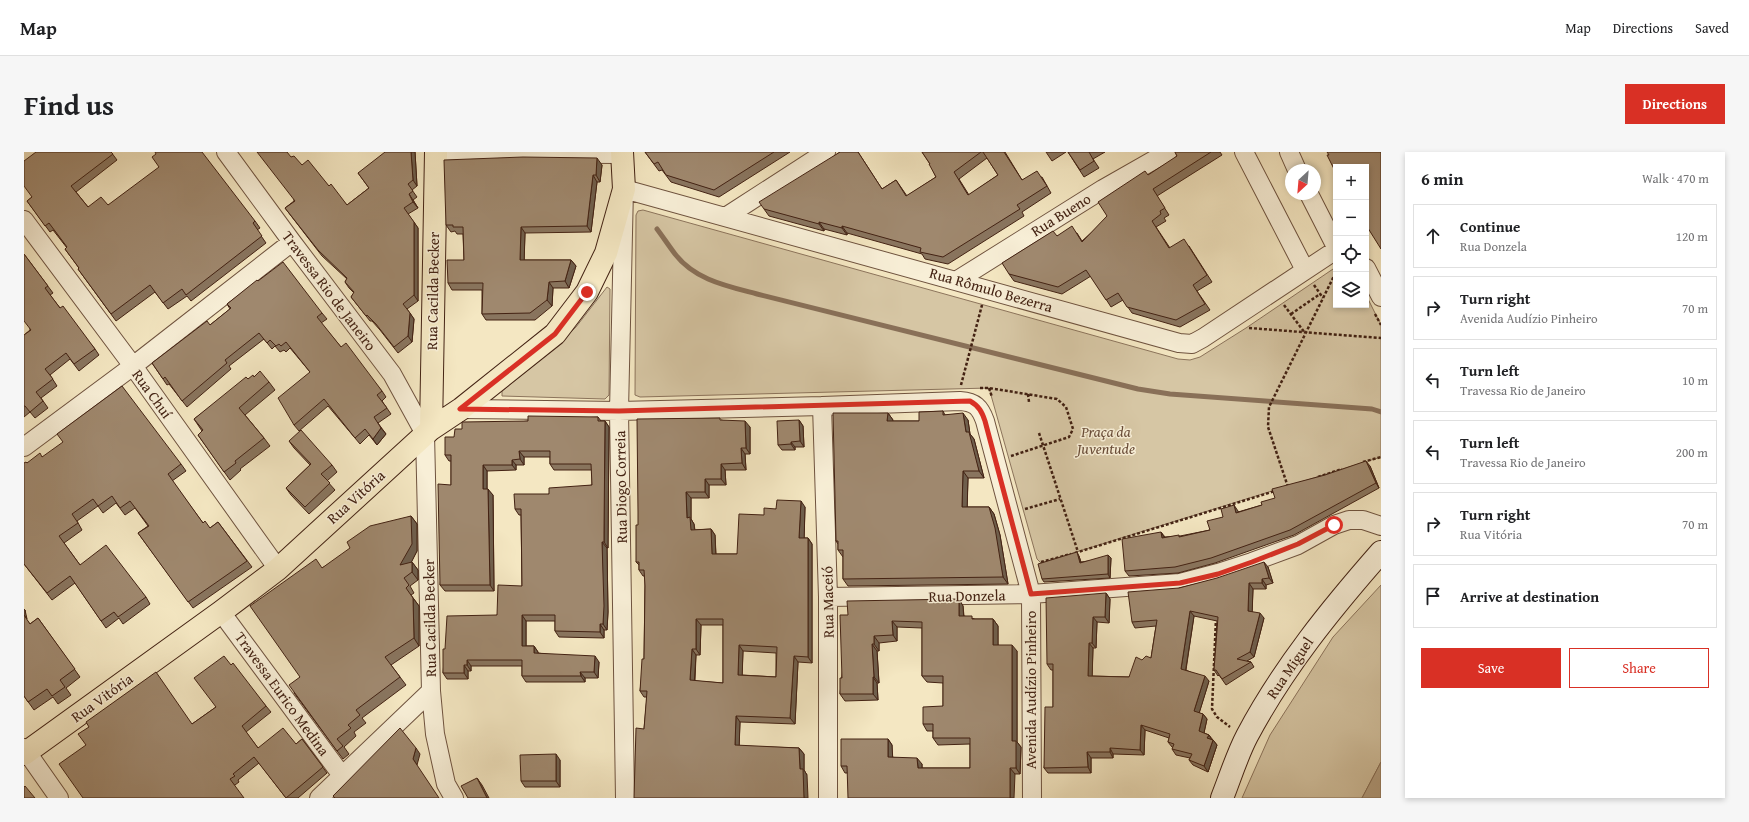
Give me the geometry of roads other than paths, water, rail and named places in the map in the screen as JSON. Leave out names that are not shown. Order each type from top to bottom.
[{"type":"main road","name":"Rua Cacilda Becker","points":[[428,432],[436,152]]},
{"type":"main road","name":"Rua Diogo Correia","points":[[622,153],[624,189]]},
{"type":"main road","name":"Rua Vitória","points":[[25,751],[221,612],[278,569],[428,432],[460,409],[555,334],[587,292],[606,253],[624,189]]},
{"type":"main road","name":"Rua Miguel","points":[[1222,798],[1246,738],[1275,687],[1334,606],[1381,552]]},
{"type":"street","name":"Travessa Rio de Janeiro","points":[[226,152],[392,374],[428,432]]},
{"type":"street","points":[[436,152],[622,153]]},
{"type":"street","points":[[727,216],[826,152]]},
{"type":"street","name":"Rua Bueno","points":[[956,281],[1103,189],[1168,152]]},
{"type":"street","points":[[1244,152],[1309,276]]},
{"type":"street","points":[[1288,152],[1295,164]]},
{"type":"street","name":"Rua Rômulo Bezerra","points":[[624,189],[727,216],[1179,343],[1192,344],[1309,276],[1333,251]]},
{"type":"street","name":"Rua Diogo Correia","points":[[624,189],[619,411],[625,798]]},
{"type":"street","points":[[1313,200],[1333,242]]},
{"type":"street","name":"Rua Chuí","points":[[24,220],[133,366],[278,569]]},
{"type":"street","points":[[24,447],[133,366],[292,242]]},
{"type":"street","points":[[1368,272],[1381,297]]},
{"type":"street","name":"Avenida Audízio Pinheiro","points":[[822,406],[970,401],[977,405],[982,412],[1031,594],[1032,798]]},
{"type":"street","points":[[460,409],[619,411],[822,406]]},
{"type":"street","name":"Rua Maceió","points":[[822,406],[828,597],[828,798]]},
{"type":"street","name":"Rua Cacilda Becker","points":[[428,432],[431,691],[435,734],[446,784],[454,798]]},
{"type":"street","name":"Rua Donzela","points":[[828,597],[1031,594],[1180,583],[1218,574],[1258,560],[1298,544],[1334,525],[1349,520],[1363,520],[1381,526]]},
{"type":"street","name":"Travessa Eurico Medina","points":[[221,612],[343,776]]},
{"type":"street","points":[[319,798],[431,691]]},
{"type":"street","points":[[25,751],[59,798]]},
{"type":"waterway","points":[[657,229],[675,254],[692,270],[712,281],[757,294],[1138,389],[1170,394],[1372,409],[1381,412]]},
{"type":"park label","name":"Praça da Juventude","points":[[1106,440]]}]
